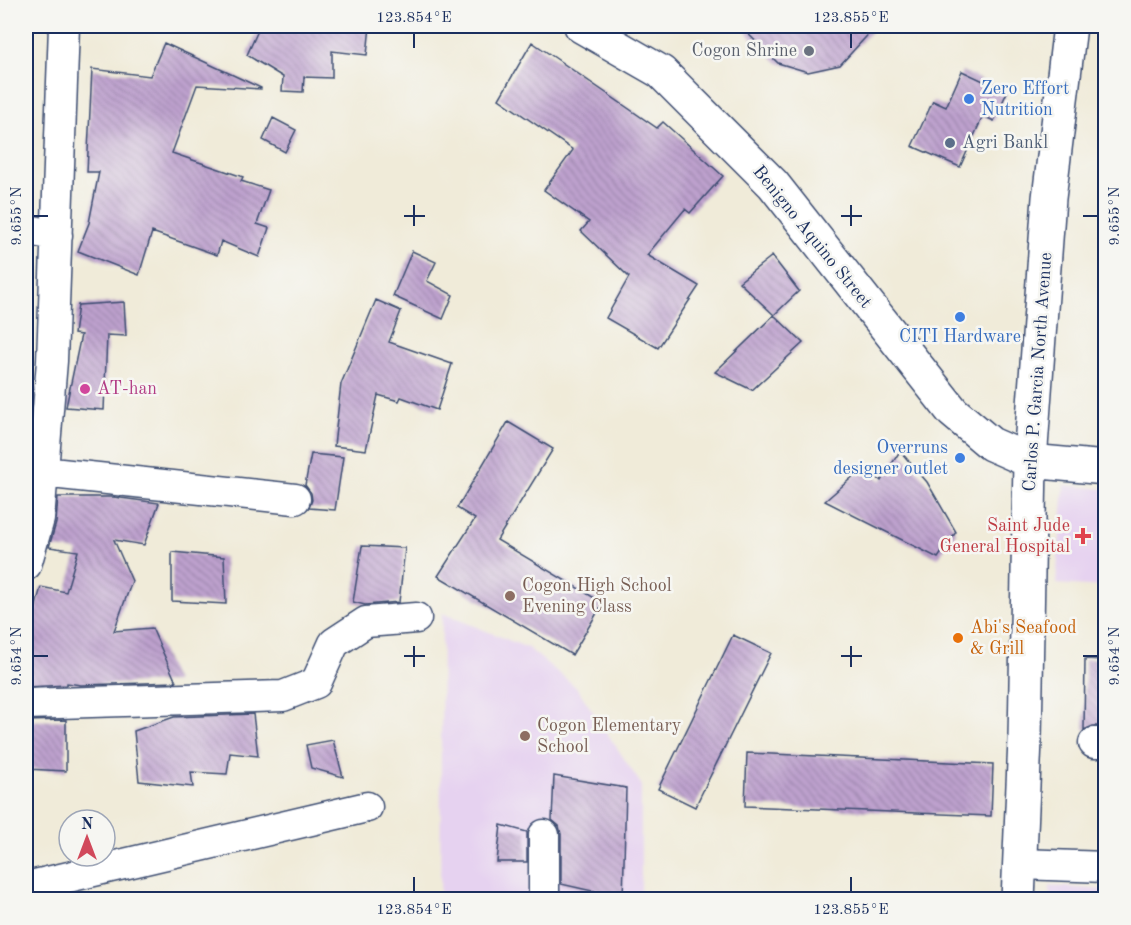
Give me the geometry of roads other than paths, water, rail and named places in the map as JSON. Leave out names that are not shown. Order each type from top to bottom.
[{"type":"main road","name":"Benigno Aquino Street","points":[[581,26],[661,72],[773,184],[953,412],[991,444],[1030,461],[1106,468]]},
{"type":"main road","name":"Carlos P. Garcia North Avenue","points":[[1018,900],[1030,461],[1049,198],[1070,26]]},
{"type":"street","points":[[26,565],[39,519],[52,361],[64,26]]},
{"type":"street","points":[[26,230],[57,235]]},
{"type":"street","points":[[42,472],[295,499]]},
{"type":"street","points":[[26,704],[283,696],[316,683],[334,643],[366,622],[416,618]]},
{"type":"street","points":[[26,887],[367,807]]},
{"type":"street","points":[[544,835],[544,900]]},
{"type":"street","points":[[1020,864],[1106,867]]},
{"type":"place","name":"Cogon Shrine","points":[[809,51]]},
{"type":"place","name":"Zero Effort Nutrition","points":[[969,99]]},
{"type":"place","name":"Agri Bankl","points":[[950,143]]},
{"type":"place","name":"CITI Hardware","points":[[960,317]]},
{"type":"place","name":"AT-han","points":[[85,389]]},
{"type":"place","name":"Overruns designer outlet","points":[[960,458]]},
{"type":"place","name":"Saint Jude General Hospital","points":[[1083,536]]},
{"type":"place","name":"Cogon High School Evening Class","points":[[510,596]]},
{"type":"place","name":"Abi's Seafood & Grill","points":[[958,638]]},
{"type":"place","name":"Cogon Elementary School","points":[[525,736]]}]
